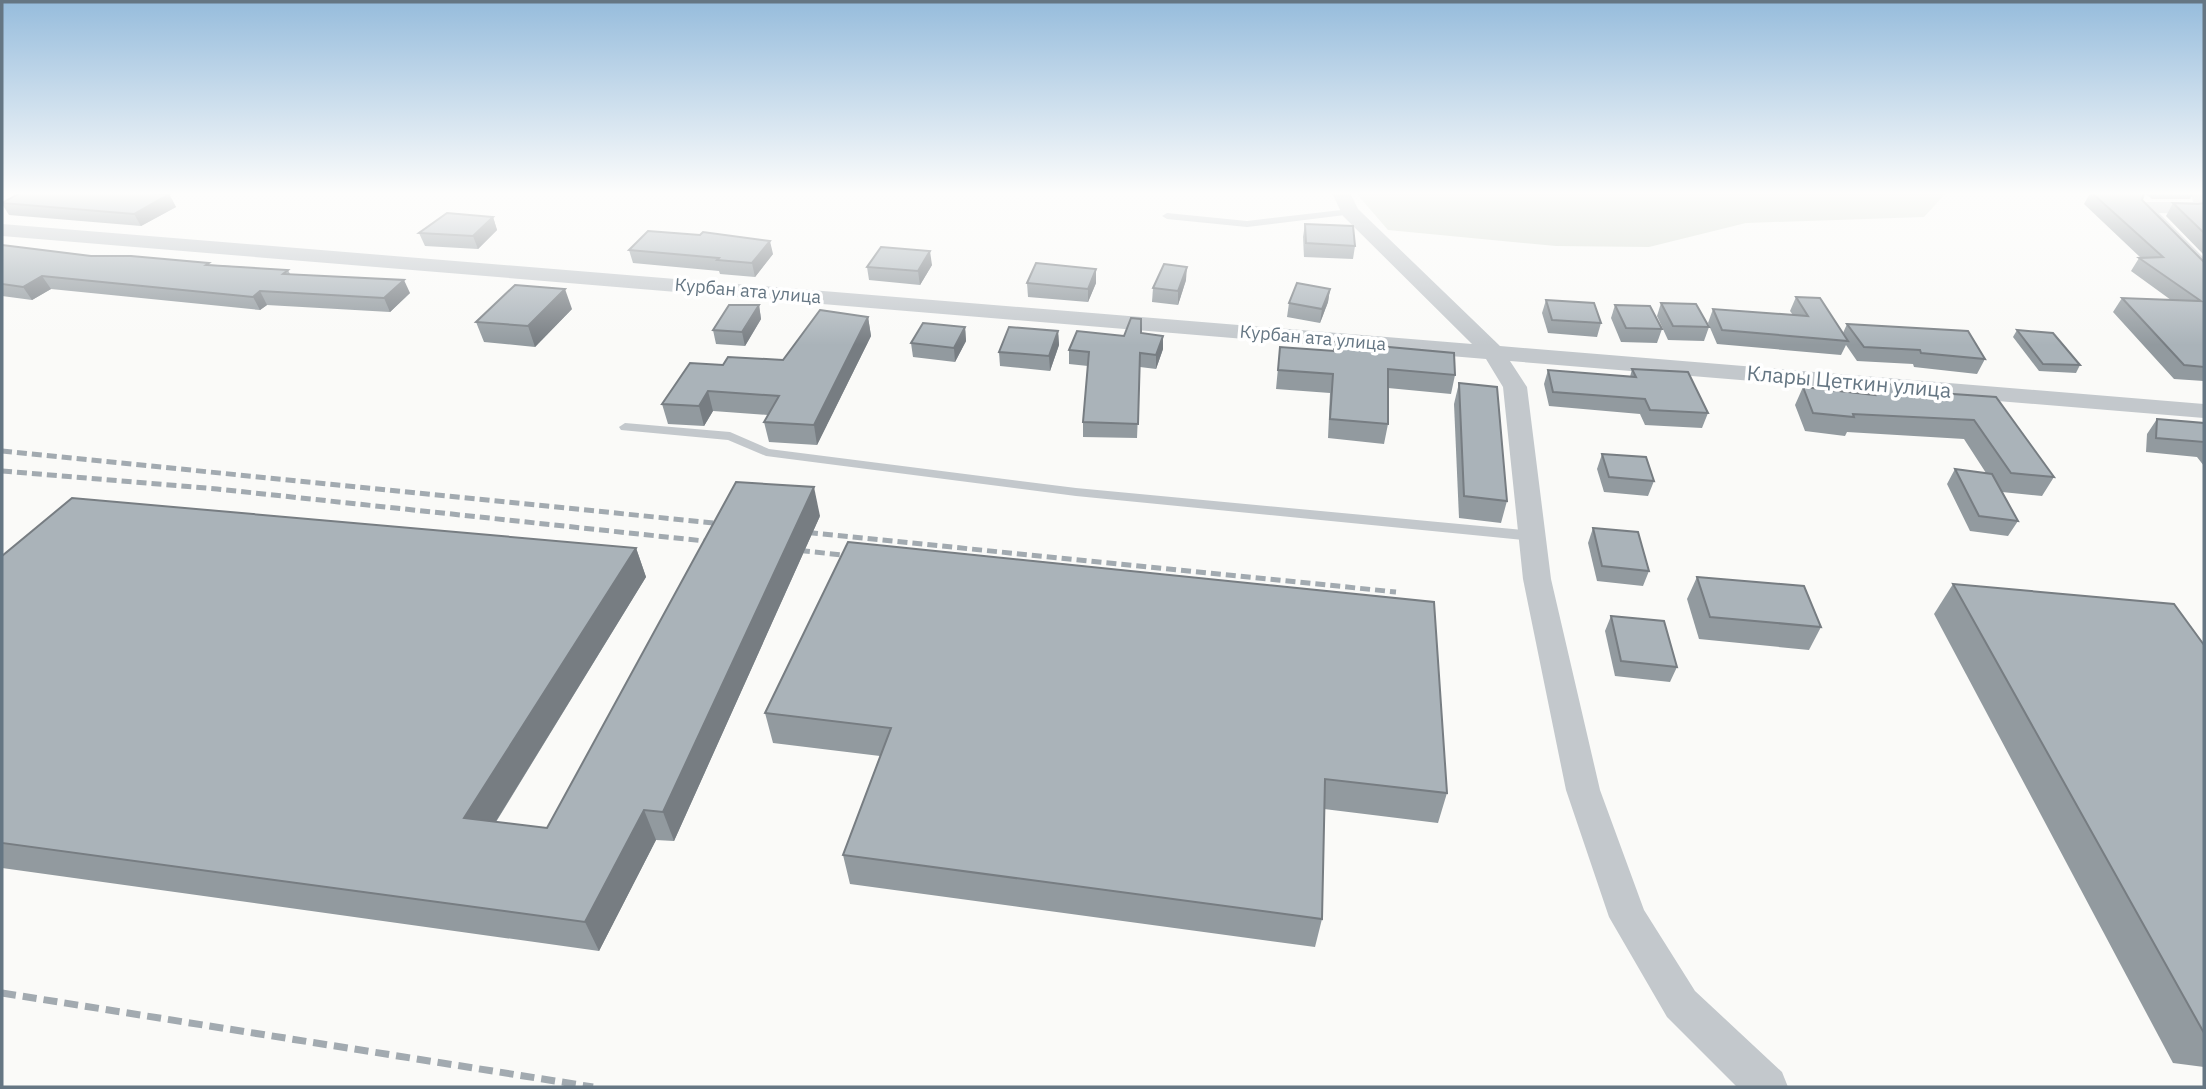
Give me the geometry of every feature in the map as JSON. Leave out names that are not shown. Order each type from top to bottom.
[{"type":"street","name":"Курбан ата улица","points":[[168,244],[1494,354]]},
{"type":"street","points":[[1387,244],[1494,354],[1516,387],[1537,579],[1583,790],[1628,917],[1681,1004],[1767,1087]]},
{"type":"street","points":[[2179,244],[2204,269]]},
{"type":"street","points":[[2204,280],[2201,282],[2204,289]]},
{"type":"street","name":"Клары Цеткин улица","points":[[1494,354],[2204,411]]},
{"type":"lane","points":[[625,428],[730,436],[766,452],[1076,492],[1533,536]]},
{"type":"shaded area","points":[[1533,244],[1662,244],[1649,247]]},
{"type":"building","points":[[635,244],[768,244],[752,263],[629,250]]},
{"type":"building","points":[[1319,244],[1355,244],[1355,246]]},
{"type":"building","points":[[2148,244],[2186,244],[2204,262],[2204,367],[2184,365],[2122,298],[2201,301],[2139,258],[2163,257]]},
{"type":"building","points":[[2,245],[91,256],[131,256],[209,263],[206,265],[288,270],[283,274],[404,280],[384,298],[260,291],[253,297],[42,276],[23,287],[2,284]]},
{"type":"building","points":[[881,247],[930,251],[918,271],[867,267]]},
{"type":"building","points":[[1036,263],[1096,269],[1088,289],[1027,283]]},
{"type":"building","points":[[1164,264],[1187,267],[1178,291],[1153,288]]},
{"type":"building","points":[[1297,283],[1330,289],[1322,309],[1289,303]]},
{"type":"building","points":[[515,285],[565,289],[528,326],[476,322]]},
{"type":"building","points":[[1796,297],[1820,298],[1848,341],[1722,330],[1713,309],[1808,316]]},
{"type":"building","points":[[1546,300],[1594,303],[1601,323],[1552,320]]},
{"type":"building","points":[[1661,303],[1696,304],[1709,327],[1673,326]]},
{"type":"building","points":[[729,305],[759,305],[742,332],[713,330]]},
{"type":"building","points":[[1615,305],[1650,306],[1662,329],[1626,328]]},
{"type":"building","points":[[820,310],[868,317],[814,425],[764,422],[779,396],[708,391],[699,406],[662,404],[690,363],[723,365],[728,357],[783,360]]},
{"type":"building","points":[[1131,318],[1141,319],[1141,333],[1163,336],[1156,355],[1140,353],[1138,424],[1083,422],[1089,352],[1069,350],[1077,331],[1124,336]]},
{"type":"building","points":[[923,323],[965,327],[954,348],[911,343]]},
{"type":"building","points":[[1847,324],[1968,331],[1985,359],[1921,353],[1920,350],[1864,347]]},
{"type":"building","points":[[1009,327],[1058,331],[1049,356],[999,352]]},
{"type":"building","points":[[2017,330],[2053,333],[2080,365],[2043,364]]},
{"type":"building","points":[[1334,342],[1454,353],[1455,375],[1388,369],[1388,424],[1330,419],[1333,374],[1278,370],[1280,347],[1334,351]]},
{"type":"building","points":[[1632,369],[1688,372],[1708,413],[1650,410],[1645,399],[1553,392],[1548,370],[1636,377]]},
{"type":"building","points":[[1459,383],[1497,387],[1507,501],[1464,496]]},
{"type":"building","points":[[1868,383],[1905,385],[1910,391],[1996,397],[2054,477],[2011,473],[1974,420],[1853,414],[1854,417],[1813,413],[1803,387],[1875,395]]},
{"type":"building","points":[[2157,419],[2204,423],[2204,442],[2156,438]]},
{"type":"building","points":[[1602,454],[1646,457],[1654,481],[1609,477]]},
{"type":"building","points":[[1955,469],[1992,474],[2018,521],[1979,516]]},
{"type":"building","points":[[736,482],[814,487],[663,812],[644,810],[585,922],[2,843],[2,556],[72,498],[636,548],[464,818],[547,828]]},
{"type":"building","points":[[1593,528],[1638,532],[1649,571],[1602,566]]},
{"type":"building","points":[[848,542],[1434,602],[1447,793],[1325,779],[1322,919],[843,855],[891,728],[765,713]]},
{"type":"building","points":[[1697,577],[1804,586],[1821,627],[1710,617]]},
{"type":"building","points":[[1953,584],[2174,604],[2204,645],[2204,1033]]},
{"type":"building","points":[[1611,616],[1664,621],[1677,667],[1621,661]]},
{"type":"railway","points":[[2,451],[734,525]]},
{"type":"railway","points":[[2,471],[217,489],[723,543]]},
{"type":"railway","points":[[793,531],[1396,592]]},
{"type":"railway","points":[[785,549],[862,557]]},
{"type":"railway","points":[[2,993],[593,1087]]}]
